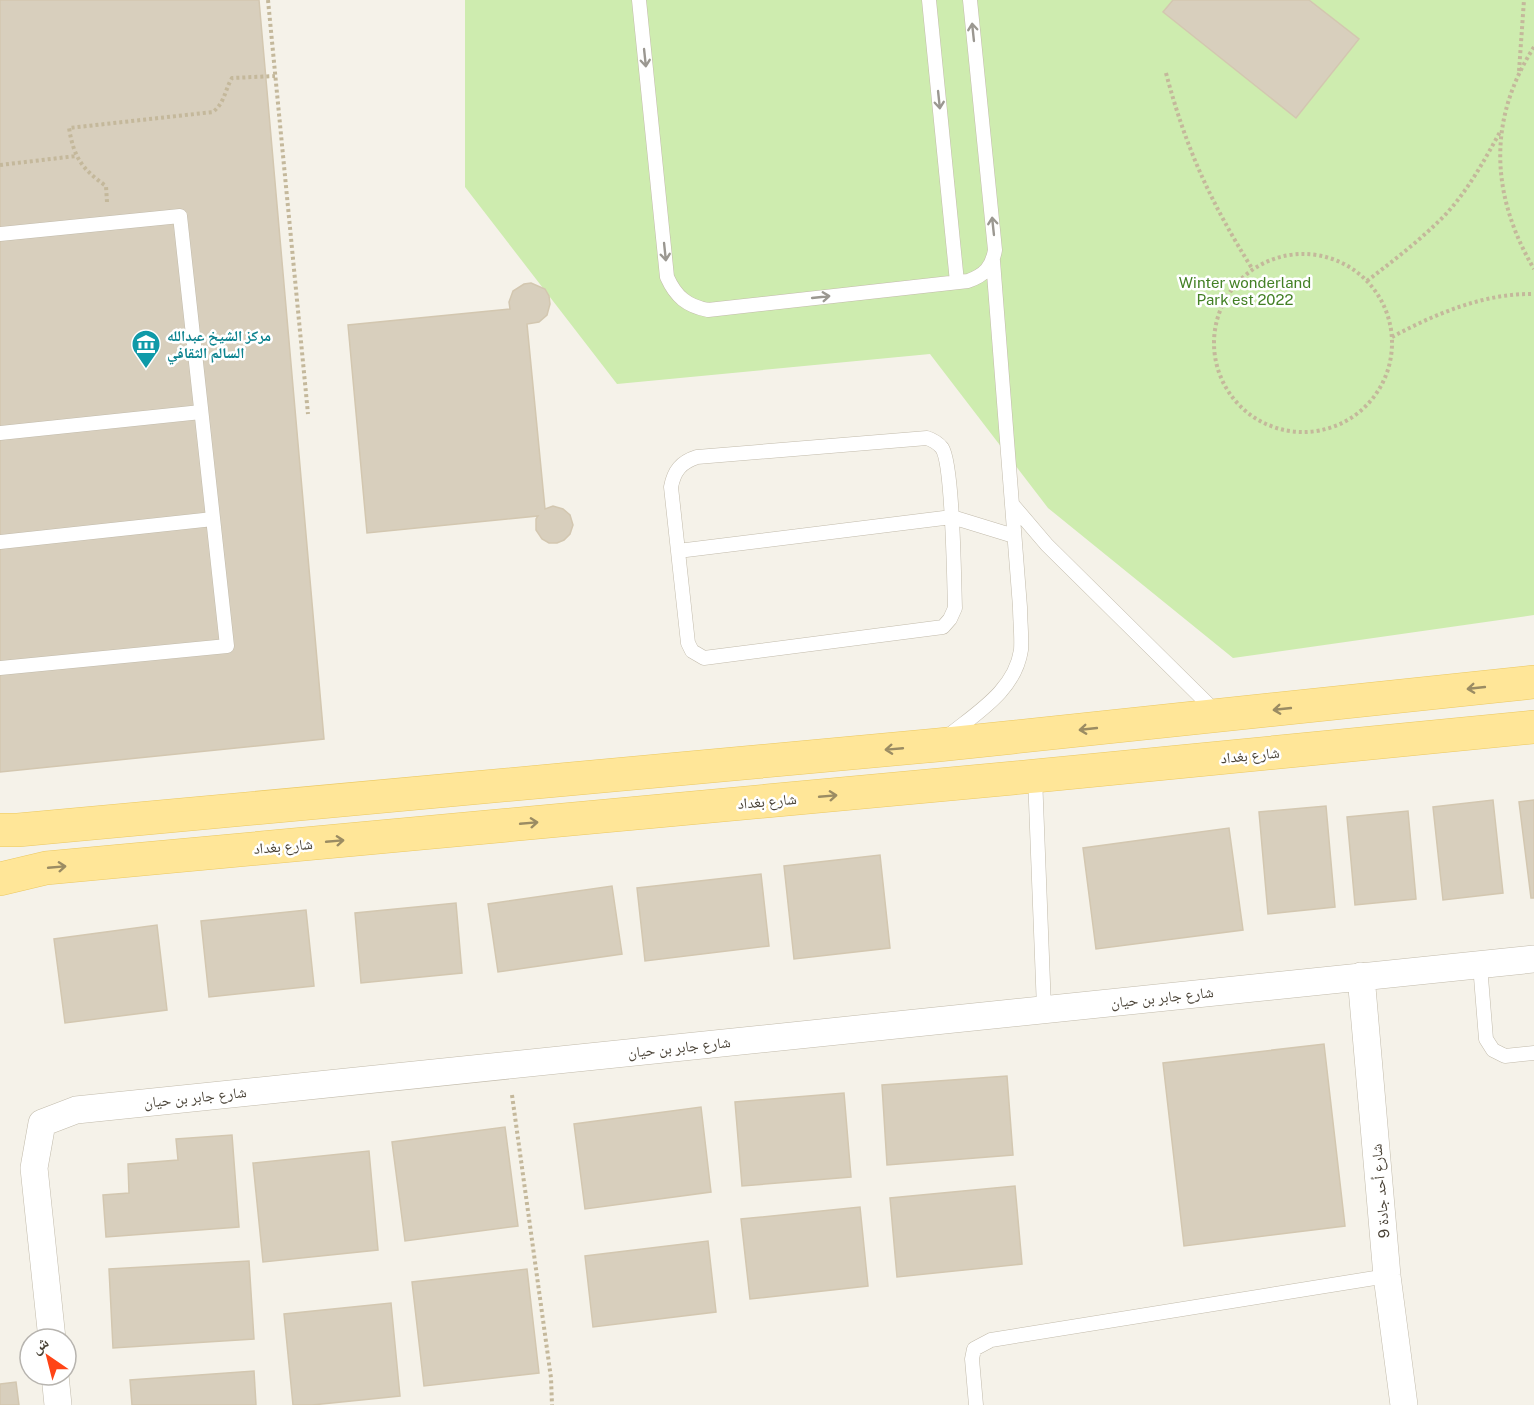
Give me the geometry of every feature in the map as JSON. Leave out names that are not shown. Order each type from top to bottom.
[{"type":"main road","points":[[0,830],[938,745],[1534,682]]},
{"type":"main road","name":"شارع بغداد","points":[[0,879],[46,868],[1534,727]]},
{"type":"street","name":"شارع جابر بن حيان","points":[[50,1327],[34,1168],[42,1123],[76,1110],[1534,959]]},
{"type":"street","name":"شارع أحد جادة 9","points":[[1361,976],[1387,1276],[1404,1405]]},
{"type":"street","points":[[56,1387],[58,1405]]},
{"type":"lane","points":[[639,0],[667,277],[673,290],[682,300],[695,307],[708,310],[968,281],[988,270],[993,261]]},
{"type":"lane","points":[[929,0],[957,282]]},
{"type":"lane","points":[[938,745],[1002,691],[1012,675],[1020,650],[1020,608],[993,261],[995,250],[970,0]]},
{"type":"lane","points":[[0,234],[180,216],[226,646],[0,668]]},
{"type":"lane","points":[[0,433],[201,412]]},
{"type":"lane","points":[[927,438],[943,449],[947,463],[952,517],[955,608],[943,627],[704,658],[697,656],[688,644],[671,487],[674,474],[680,466],[697,457],[927,438]]},
{"type":"lane","points":[[1012,504],[1047,546],[1220,716]]},
{"type":"lane","points":[[678,551],[952,517],[1014,536]]},
{"type":"lane","points":[[0,542],[213,519]]},
{"type":"lane","points":[[1035,776],[1044,1009]]},
{"type":"lane","points":[[1480,965],[1486,1039],[1493,1050],[1505,1056],[1534,1053]]},
{"type":"lane","points":[[976,1405],[972,1359],[974,1349],[991,1340],[1387,1276]]},
{"type":"path","points":[[268,0],[308,414]]},
{"type":"path","points":[[1519,74],[1524,0]]},
{"type":"path","points":[[1534,47],[1519,74],[1506,110],[1500,158],[1506,208],[1520,245],[1534,269]]},
{"type":"path","points":[[1166,74],[1191,156],[1219,214],[1253,270]]},
{"type":"path","points":[[109,223],[106,186],[83,168],[76,156],[69,128],[213,112],[222,104],[225,91],[232,78],[275,76]]},
{"type":"path","points":[[1367,281],[1423,236],[1447,213],[1468,187],[1502,129]]},
{"type":"path","points":[[0,165],[76,156]]},
{"type":"path","points":[[1291,255],[1312,255],[1332,260],[1351,268],[1367,281],[1380,297],[1388,316],[1392,337],[1391,358],[1385,377],[1375,396],[1361,411],[1344,422],[1324,430],[1283,430],[1263,423],[1246,412],[1221,380],[1215,360],[1214,339],[1217,319],[1225,300],[1237,283],[1253,270],[1271,260],[1291,255]]},
{"type":"path","points":[[1392,337],[1417,323],[1470,303],[1498,297],[1534,294]]},
{"type":"path","points":[[508,1065],[551,1378],[552,1405]]},
{"type":"green space","name":"Winter wonderland Park est 2022","points":[[465,0],[1534,0],[1534,615],[1233,658],[1048,508],[930,354],[617,384],[465,187]]},
{"type":"building","name":"مركز الشيخ عبدالله السالم الثقافي","points":[[0,0],[259,0],[324,739],[0,772]]},
{"type":"building","points":[[1173,0],[1309,0],[1359,39],[1296,118],[1163,12]]},
{"type":"building","points":[[531,283],[545,289],[550,304],[547,315],[539,322],[527,324],[545,509],[553,506],[563,509],[570,515],[573,525],[570,534],[557,543],[549,543],[542,539],[536,530],[538,516],[367,533],[348,325],[510,309],[509,302],[513,291],[524,284]]},
{"type":"building","points":[[1493,800],[1503,893],[1443,900],[1433,807]]},
{"type":"building","points":[[1534,800],[1534,898],[1531,898],[1519,802]]},
{"type":"building","points":[[1326,806],[1335,907],[1268,914],[1259,812]]},
{"type":"building","points":[[1408,811],[1416,899],[1355,905],[1347,817]]},
{"type":"building","points":[[1229,828],[1243,930],[1096,949],[1083,848]]},
{"type":"building","points":[[880,855],[890,948],[794,959],[784,866]]},
{"type":"building","points":[[761,874],[769,946],[645,961],[637,888]]},
{"type":"building","points":[[612,886],[622,954],[498,972],[488,904]]},
{"type":"building","points":[[456,903],[462,973],[361,983],[355,913]]},
{"type":"building","points":[[306,910],[314,986],[209,997],[201,921]]},
{"type":"building","points":[[157,925],[167,1010],[65,1023],[54,939]]},
{"type":"building","points":[[1324,1044],[1345,1226],[1184,1246],[1163,1063]]},
{"type":"building","points":[[1007,1076],[1013,1155],[887,1165],[882,1085]]},
{"type":"building","points":[[844,1093],[851,1177],[742,1186],[735,1102]]},
{"type":"building","points":[[701,1107],[711,1192],[585,1209],[574,1124]]},
{"type":"building","points":[[505,1127],[518,1226],[405,1241],[392,1142]]},
{"type":"building","points":[[232,1135],[239,1227],[106,1237],[103,1195],[129,1193],[128,1164],[178,1160],[176,1139]]},
{"type":"building","points":[[369,1151],[378,1250],[263,1262],[253,1163]]},
{"type":"building","points":[[1015,1186],[1022,1264],[897,1277],[890,1198]]},
{"type":"building","points":[[860,1207],[868,1286],[750,1299],[741,1219]]},
{"type":"building","points":[[708,1241],[716,1312],[593,1327],[585,1256]]},
{"type":"building","points":[[249,1261],[254,1339],[113,1348],[109,1269]]},
{"type":"building","points":[[527,1269],[539,1373],[424,1386],[412,1282]]},
{"type":"building","points":[[391,1303],[400,1396],[293,1405],[284,1314]]},
{"type":"building","points":[[254,1371],[256,1405],[132,1405],[130,1380]]},
{"type":"building","points":[[16,1382],[19,1405],[0,1405],[0,1384]]},
{"type":"place","name":"مركز الشيخ عبدالله السالم الثقافي","points":[[146,370]]}]
